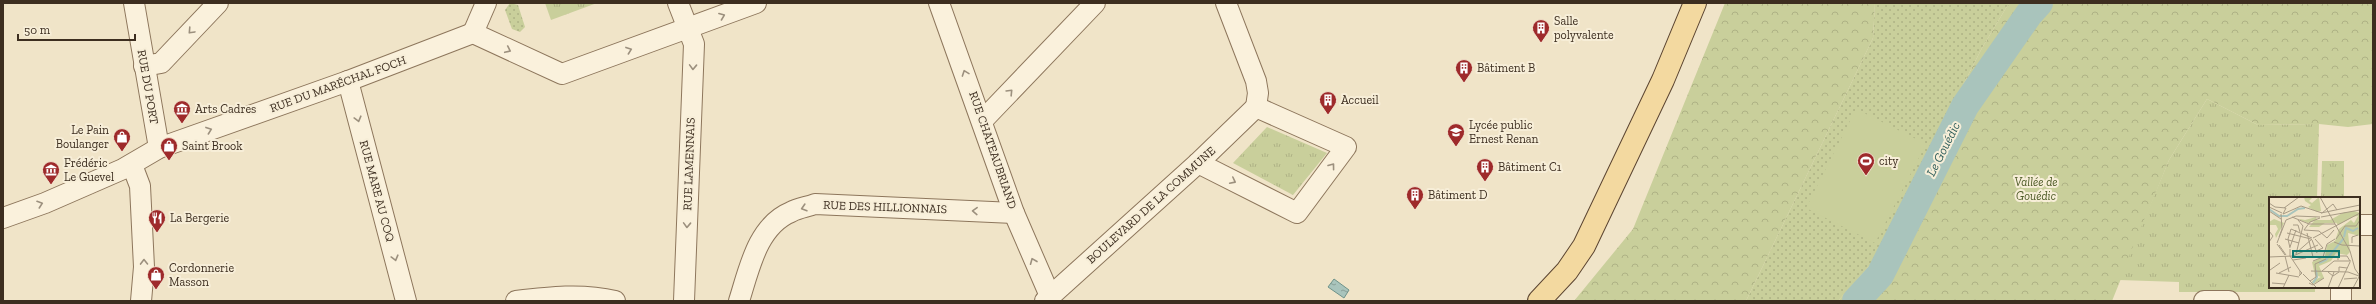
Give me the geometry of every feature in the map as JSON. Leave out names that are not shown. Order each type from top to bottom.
[{"type":"main road","points":[[1539,301],[1567,271],[1584,246],[1663,80],[1696,3]]},
{"type":"street","name":"RUE DU PORT","points":[[134,3],[159,148]]},
{"type":"street","points":[[144,66],[161,63],[218,3]]},
{"type":"street","points":[[486,3],[473,32],[562,74],[756,3]]},
{"type":"street","name":"RUE LAMENNAIS","points":[[678,3],[694,44],[684,301]]},
{"type":"street","name":"RUE CHATEAUBRIAND","points":[[939,3],[983,120],[1014,212],[1047,299]]},
{"type":"street","points":[[983,120],[1095,3]]},
{"type":"street","points":[[1198,163],[1297,213],[1346,146],[1256,107],[1258,92],[1256,81],[1226,3]]},
{"type":"street","name":"RUE DU MARÉCHAL FOCH","points":[[3,218],[45,203],[132,164],[159,148],[348,81],[473,32]]},
{"type":"street","name":"RUE MARE AU COQ","points":[[348,81],[406,301]]},
{"type":"street","name":"BOULEVARD DE LA COMMUNE","points":[[1047,299],[1198,163],[1256,107]]},
{"type":"street","points":[[132,164],[140,186],[144,266],[141,301]]},
{"type":"street","name":"RUE DES HILLIONNAIS","points":[[739,301],[758,246],[770,227],[790,212],[815,204],[1014,212]]},
{"type":"street","points":[[2360,224],[2373,225]]},
{"type":"street","points":[[2341,288],[2341,301]]},
{"type":"street","points":[[516,301],[574,296],[595,297],[615,301]]},
{"type":"street","points":[[2204,301],[2229,301]]},
{"type":"green space","points":[[510,3],[518,5],[525,27],[520,32],[512,29],[505,10]]},
{"type":"green space","points":[[545,3],[597,3],[551,20]]},
{"type":"green space","points":[[1725,3],[1875,3],[1873,38],[1746,301],[1574,301],[1633,229]]},
{"type":"green space","points":[[1875,3],[2009,3],[1982,48],[1871,264],[1838,301],[1746,301],[1873,38]]},
{"type":"green space","name":"Vallée de Gouédic","points":[[2009,3],[2373,3],[2373,124],[2348,127],[2319,124],[2258,125],[2207,99],[2169,160],[2112,301],[1838,301],[1871,264],[1982,48]]},
{"type":"green space","points":[[2207,99],[2258,125],[2319,124],[2317,197],[2269,197],[2269,288],[2315,288],[2315,292],[2179,292],[2179,282],[2119,280],[2169,160]]},
{"type":"green space","name":"city","points":[[1856,109],[1926,144],[1875,243],[1806,208]]},
{"type":"green space","points":[[1267,127],[1327,153],[1293,195],[1233,163]]},
{"type":"green space","points":[[2322,161],[2344,161],[2344,197],[2321,197]]},
{"type":"water","points":[[1334,279],[1349,290],[1344,298],[1328,287]]},
{"type":"waterway","name":"Le Gouédic","points":[[1856,301],[1880,275],[1965,106],[2029,14],[2039,3]]},
{"type":"place","name":"Salle polyvalente","points":[[1541,43]]},
{"type":"place","name":"Bâtiment B","points":[[1464,83]]},
{"type":"place","name":"Accueil","points":[[1328,115]]},
{"type":"place","name":"Arts Cadres","points":[[182,124]]},
{"type":"place","name":"Lycée public Ernest Renan","points":[[1456,147]]},
{"type":"place","name":"Le Pain Boulanger","points":[[122,152]]},
{"type":"place","name":"Saint Brook","points":[[169,161]]},
{"type":"place","name":"city","points":[[1866,176]]},
{"type":"place","name":"Bâtiment C1","points":[[1485,182]]},
{"type":"place","name":"Frédéric Le Guevel","points":[[51,185]]},
{"type":"place","name":"Bâtiment D","points":[[1415,210]]},
{"type":"place","name":"La Bergerie","points":[[157,233]]},
{"type":"place","name":"Cordonnerie Masson","points":[[156,290]]}]
